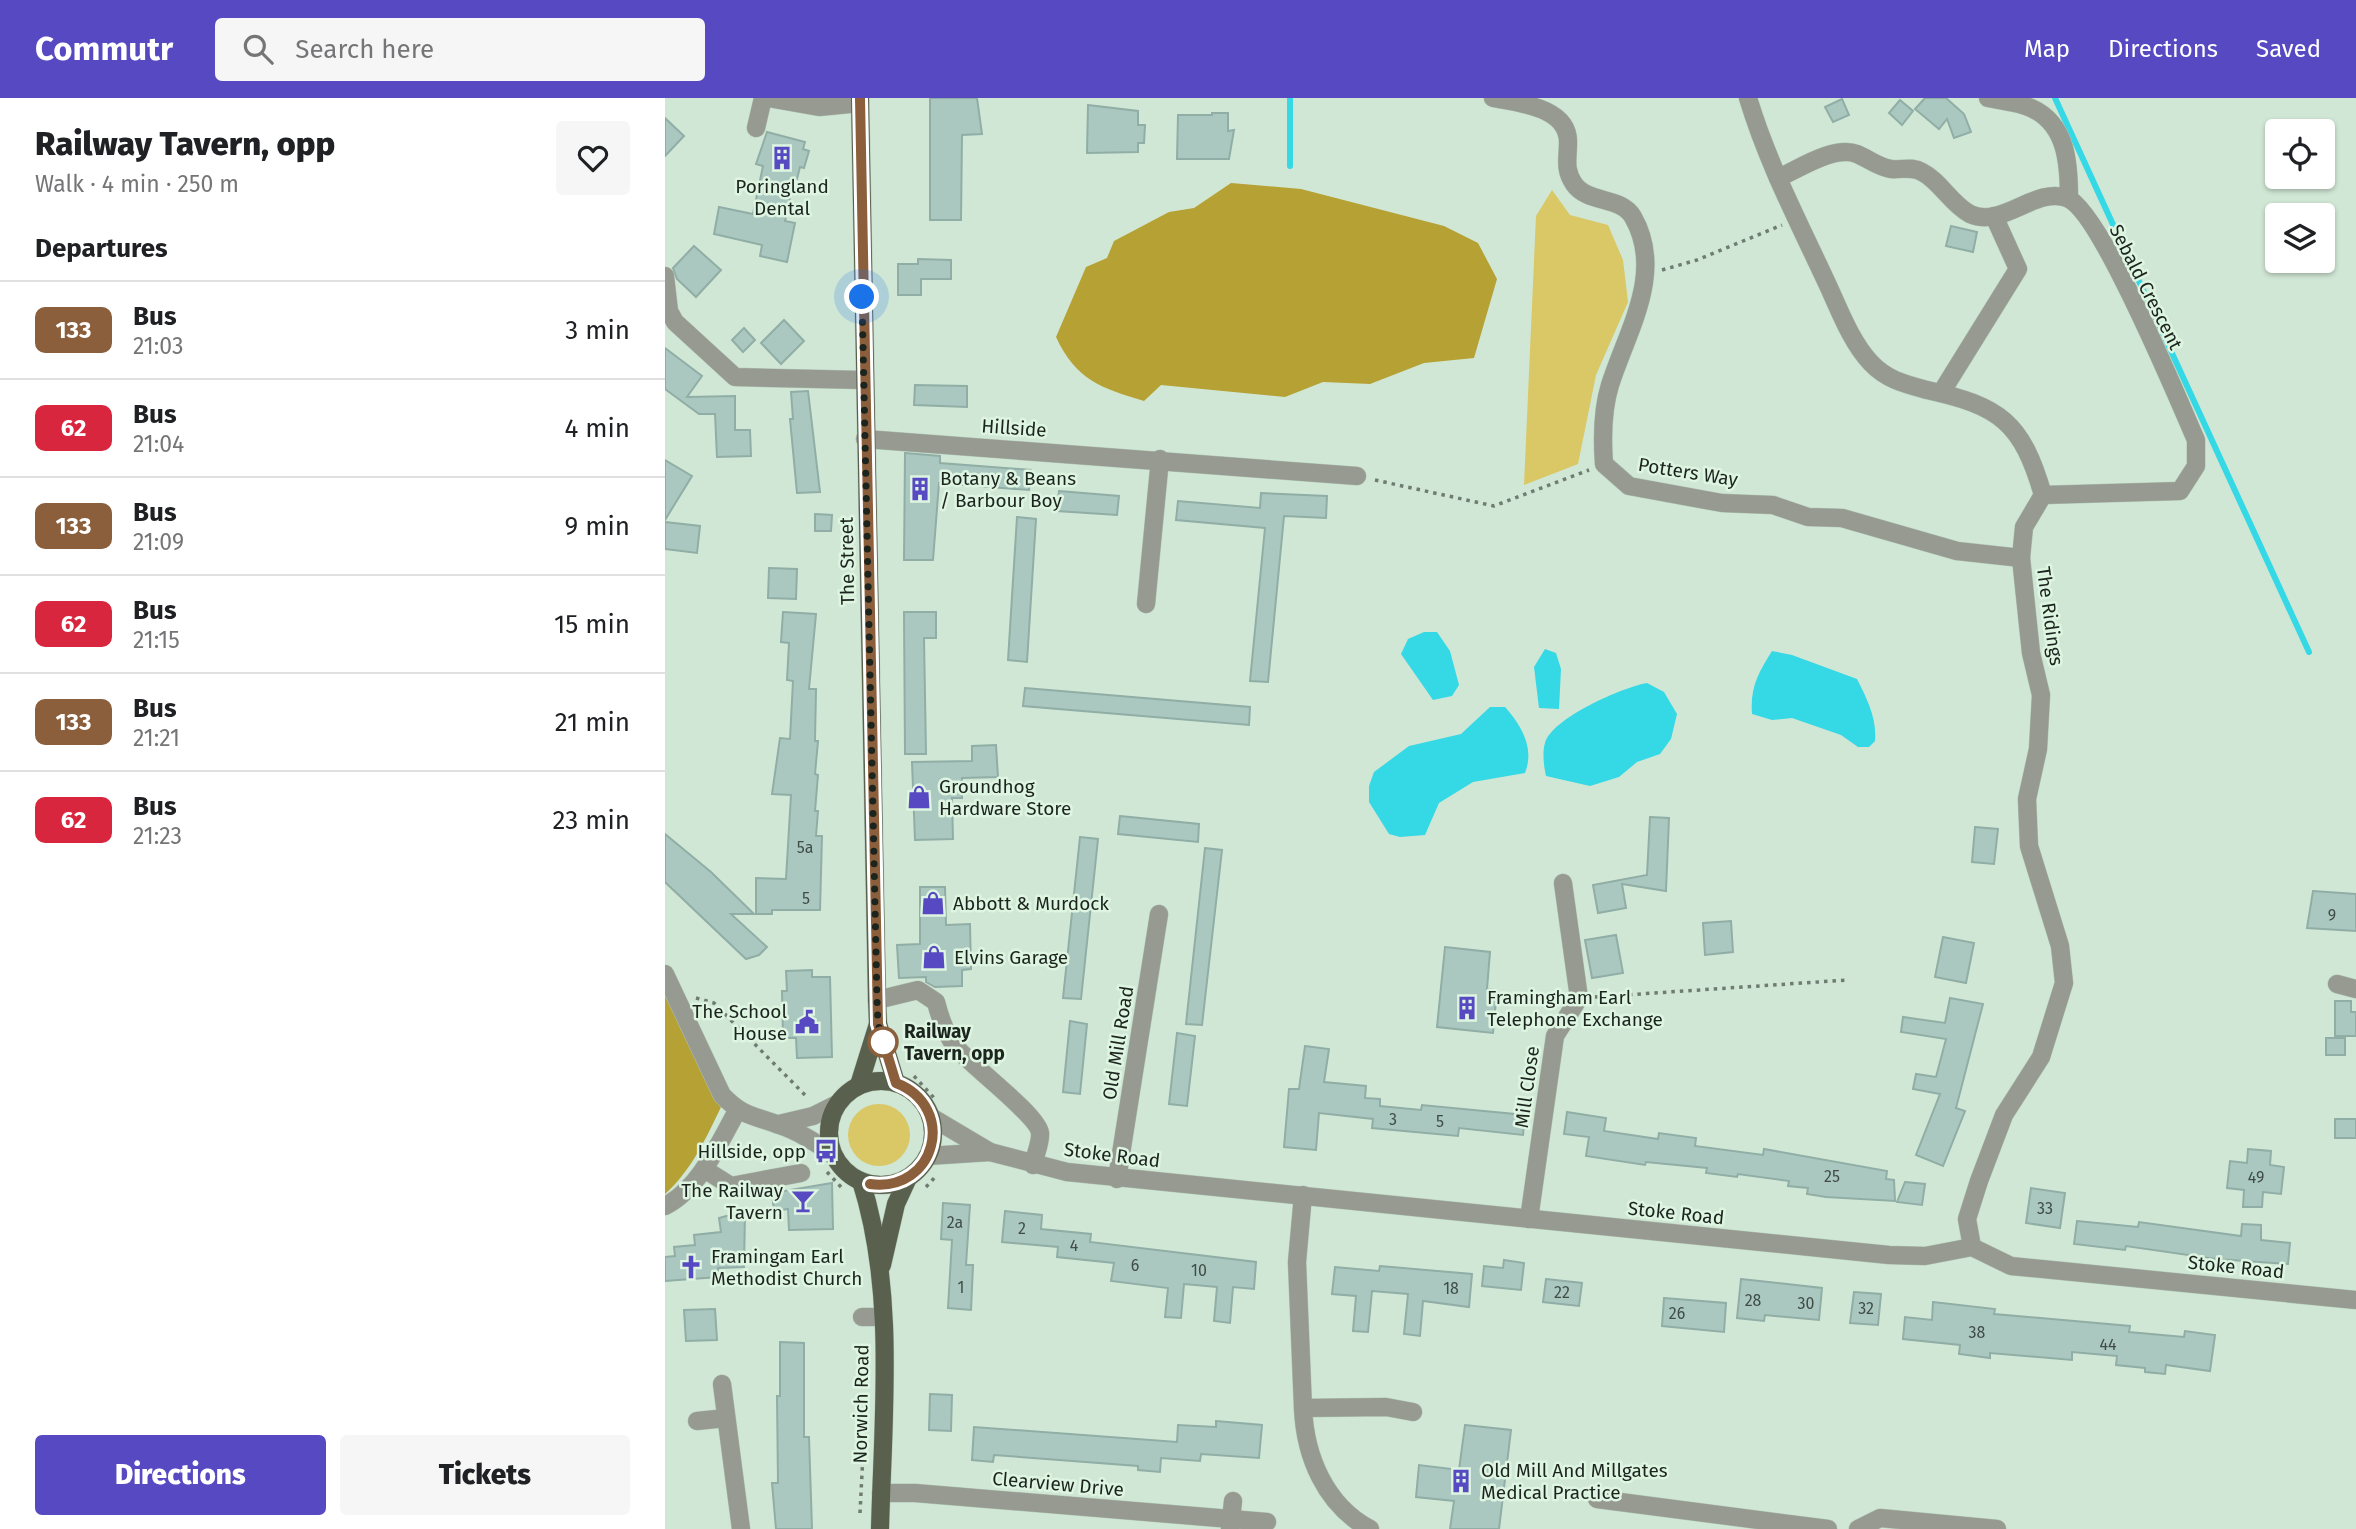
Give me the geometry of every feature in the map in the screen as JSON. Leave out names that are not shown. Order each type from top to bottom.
[{"type":"main road","name":"The Street","points":[[859,1085],[878,1024],[863,380],[860,100]]},
{"type":"main road","name":"The Street","points":[[878,1024],[903,1078]]},
{"type":"main road","points":[[903,1078],[916,1094],[935,1110],[928,1156],[908,1178],[890,1184],[861,1181],[827,1161],[829,1136],[837,1104],[859,1085],[903,1078]]},
{"type":"main road","name":"Norwich Road","points":[[879,1279],[896,1204],[908,1178]]},
{"type":"main road","name":"Norwich Road","points":[[861,1181],[873,1221],[883,1317],[880,1529]]},
{"type":"street","points":[[756,128],[765,98],[819,107],[860,100]]},
{"type":"street","points":[[1493,98],[1539,103],[1557,117],[1569,141],[1565,163],[1574,185],[1595,199],[1617,204],[1632,214],[1642,238],[1646,275],[1626,348],[1610,384],[1601,429],[1604,464]]},
{"type":"street","points":[[1748,98],[1761,141],[1797,219],[1846,324],[1870,362],[1896,382],[1986,406],[2014,428],[2034,463],[2043,495]]},
{"type":"street","points":[[1778,177],[1837,152],[1856,153],[1877,165],[1924,172],[1949,198],[1972,215],[1994,216],[2053,196],[2069,198],[2066,148],[2053,126],[2032,108],[1988,98]]},
{"type":"street","name":"Sebald Crescent","points":[[2043,495],[2180,491],[2196,466],[2196,440],[2110,254],[2084,214],[2069,198]]},
{"type":"street","points":[[1941,393],[2018,269],[1994,216]]},
{"type":"street","points":[[665,276],[667,312],[675,323],[735,377],[863,380]]},
{"type":"street","name":"Hillside","points":[[865,439],[1160,459],[1357,476]]},
{"type":"street","points":[[1146,604],[1160,459]]},
{"type":"street","name":"Potters Way","points":[[1604,464],[1629,486],[1723,503],[1773,505],[1808,517],[1842,518],[1863,523],[1957,551],[2021,558]]},
{"type":"street","name":"The Ridings","points":[[1972,1247],[1967,1219],[1979,1181],[2004,1115],[2041,1057],[2064,983],[2060,946],[2029,846],[2027,799],[2038,749],[2041,695],[2032,653],[2021,558],[2024,527],[2043,495]]},
{"type":"street","points":[[1563,883],[1579,998]]},
{"type":"street","name":"Old Mill Road","points":[[1117,1179],[1159,914]]},
{"type":"street","points":[[665,974],[711,1077],[722,1095],[737,1111],[754,1119],[779,1124],[813,1116],[837,1104]]},
{"type":"street","points":[[2337,984],[2356,989]]},
{"type":"street","points":[[877,1000],[918,990],[936,1002],[941,1021],[954,1045],[979,1072],[1036,1122],[1040,1134],[1033,1165]]},
{"type":"street","name":"Mill Close","points":[[1529,1219],[1555,1036],[1579,998]]},
{"type":"street","name":"Stoke Road","points":[[935,1110],[990,1152]]},
{"type":"street","points":[[665,1206],[674,1201],[704,1169],[737,1111]]},
{"type":"street","points":[[779,1124],[827,1161]]},
{"type":"street","name":"Stoke Road","points":[[928,1156],[990,1152],[1033,1165],[1117,1179],[1303,1195],[1889,1255],[1925,1256],[1972,1247],[2011,1266],[2356,1300]]},
{"type":"street","points":[[704,1169],[731,1186],[801,1173]]},
{"type":"street","points":[[1303,1195],[1297,1262],[1303,1408],[1311,1456],[1321,1481],[1340,1506],[1370,1529]]},
{"type":"street","points":[[862,1317],[883,1317]]},
{"type":"street","points":[[722,1384],[741,1529]]},
{"type":"street","points":[[1303,1408],[1387,1407],[1413,1412]]},
{"type":"street","points":[[697,1421],[726,1418]]},
{"type":"street","name":"Clearview Drive","points":[[881,1493],[915,1493],[1231,1524],[1267,1522]]},
{"type":"street","points":[[1597,1499],[1706,1521],[1828,1529]]},
{"type":"street","points":[[1231,1524],[1233,1501]]},
{"type":"street","points":[[1858,1529],[1880,1518],[1997,1529]]},
{"type":"path","points":[[1646,275],[1697,260],[1797,219]]},
{"type":"path","points":[[1357,476],[1494,506],[1604,464]]},
{"type":"path","points":[[1579,998],[1847,980]]},
{"type":"path","points":[[696,998],[714,1003],[814,1104]]},
{"type":"path","points":[[903,1078],[935,1110]]},
{"type":"path","points":[[827,1161],[850,1198]]},
{"type":"shaded area","points":[[1231,183],[1301,189],[1444,226],[1478,243],[1497,279],[1474,358],[1424,363],[1370,384],[1323,382],[1285,397],[1161,385],[1144,401],[1115,392],[1081,373],[1056,337],[1086,267],[1107,258],[1114,241],[1169,212],[1194,208]]},
{"type":"shaded area","points":[[1552,190],[1570,215],[1608,225],[1623,260],[1628,302],[1596,375],[1578,464],[1524,485],[1536,216]]},
{"type":"shaded area","points":[[665,992],[722,1105],[691,1164],[665,1194]]},
{"type":"shaded area","points":[[879,1104],[901,1113],[910,1135],[901,1157],[879,1166],[857,1157],[848,1135],[857,1113]]},
{"type":"water","points":[[1424,632],[1437,632],[1450,651],[1459,685],[1452,696],[1433,700],[1401,654],[1408,639]]},
{"type":"water","points":[[1545,649],[1556,653],[1561,669],[1559,709],[1539,708],[1534,667]]},
{"type":"water","points":[[1772,651],[1792,655],[1857,679],[1873,717],[1875,741],[1869,747],[1858,747],[1841,735],[1792,718],[1772,720],[1752,714],[1752,696],[1756,681]]},
{"type":"water","points":[[1647,683],[1664,692],[1677,714],[1671,739],[1660,754],[1637,762],[1619,777],[1590,786],[1546,776],[1543,755],[1550,733],[1590,705]]},
{"type":"water","points":[[1490,707],[1505,707],[1521,729],[1528,755],[1525,773],[1473,782],[1439,803],[1425,835],[1400,837],[1389,834],[1369,802],[1369,786],[1374,772],[1409,746],[1461,734]]},
{"type":"building","points":[[930,98],[977,98],[982,134],[962,135],[961,220],[930,220]]},
{"type":"building","points":[[1925,98],[1946,98],[1964,114],[1971,132],[1954,138],[1947,119],[1939,129],[1915,109]]},
{"type":"building","points":[[1842,99],[1849,115],[1833,122],[1825,107]]},
{"type":"building","points":[[1900,100],[1913,111],[1902,125],[1889,113]]},
{"type":"building","points":[[1088,105],[1138,111],[1138,125],[1145,125],[1144,143],[1138,143],[1138,152],[1087,153]]},
{"type":"building","points":[[1228,113],[1228,131],[1234,130],[1229,159],[1177,159],[1178,115]]},
{"type":"building","points":[[665,118],[684,136],[665,156]]},
{"type":"building","points":[[767,132],[805,142],[803,149],[809,151],[804,168],[800,167],[797,179],[794,178],[785,221],[795,223],[787,262],[760,256],[762,245],[714,234],[719,207],[753,214],[763,166],[756,164]]},
{"type":"building","points":[[1951,226],[1977,232],[1973,252],[1946,246]]},
{"type":"building","points":[[694,246],[721,270],[696,297],[677,279],[673,268]]},
{"type":"building","points":[[918,259],[951,260],[951,279],[921,279],[921,295],[898,295],[898,264],[918,264]]},
{"type":"building","points":[[784,320],[804,341],[781,364],[761,343]]},
{"type":"building","points":[[744,328],[755,340],[743,352],[732,340]]},
{"type":"building","points":[[665,348],[702,376],[687,397],[735,396],[735,430],[750,430],[751,456],[717,457],[715,414],[699,414],[665,389]]},
{"type":"building","points":[[915,385],[967,386],[967,407],[914,405]]},
{"type":"building","points":[[808,391],[820,492],[797,493],[790,419],[793,419],[791,392]]},
{"type":"building","points":[[905,453],[940,456],[940,463],[1031,470],[1029,490],[939,483],[933,560],[904,560]]},
{"type":"building","points":[[665,460],[692,476],[665,520]]},
{"type":"building","points":[[1059,491],[1119,496],[1117,515],[1057,511]]},
{"type":"building","points":[[1261,493],[1327,496],[1326,518],[1284,516],[1268,682],[1250,681],[1265,528],[1176,520],[1178,501],[1260,508]]},
{"type":"building","points":[[815,514],[832,515],[831,531],[815,531]]},
{"type":"building","points":[[1017,517],[1036,519],[1027,662],[1008,660]]},
{"type":"building","points":[[665,522],[700,526],[697,553],[665,549]]},
{"type":"building","points":[[769,568],[797,569],[796,599],[768,598]]},
{"type":"building","points":[[783,612],[816,614],[809,689],[816,689],[816,836],[822,836],[820,910],[772,910],[772,914],[756,914],[756,878],[786,879],[791,795],[772,794],[780,738],[790,739],[793,681],[787,680],[789,643],[781,642]]},
{"type":"building","points":[[904,612],[936,612],[936,638],[924,638],[926,754],[905,754]]},
{"type":"building","points":[[1025,688],[1250,707],[1249,725],[1023,706]]},
{"type":"building","points":[[996,745],[998,777],[962,778],[962,798],[952,798],[953,839],[915,840],[912,762],[972,761],[972,746]]},
{"type":"building","points":[[1120,816],[1199,824],[1198,842],[1118,834]]},
{"type":"building","points":[[1650,817],[1669,818],[1666,891],[1622,884],[1626,908],[1598,913],[1593,885],[1647,875]]},
{"type":"building","points":[[1975,827],[1998,829],[1994,864],[1972,862]]},
{"type":"building","points":[[665,834],[711,872],[754,914],[731,914],[767,947],[759,955],[746,959],[665,882]]},
{"type":"building","points":[[1080,837],[1098,839],[1081,999],[1063,998]]},
{"type":"building","points":[[1205,848],[1222,850],[1202,1025],[1186,1024]]},
{"type":"building","name":"Elvins Garage","points":[[920,887],[945,887],[946,925],[970,924],[971,969],[962,970],[962,986],[935,987],[926,982],[926,977],[899,978],[897,945],[920,944]]},
{"type":"building","points":[[2313,891],[2356,894],[2356,931],[2307,928]]},
{"type":"building","points":[[1731,921],[1733,952],[1705,955],[1703,923]]},
{"type":"building","points":[[1616,935],[1623,973],[1592,978],[1585,940]]},
{"type":"building","points":[[1943,937],[1974,943],[1966,983],[1935,977]]},
{"type":"building","name":"Framingham Earl Telephone Exchange","points":[[1445,947],[1490,952],[1487,989],[1497,990],[1493,1033],[1437,1027]]},
{"type":"building","name":"The School House","points":[[812,970],[812,977],[830,977],[832,1057],[797,1058],[796,1038],[783,1038],[782,991],[787,991],[786,971]]},
{"type":"building","points":[[1950,998],[1983,1004],[1956,1108],[1965,1111],[1943,1166],[1916,1155],[1940,1094],[1913,1089],[1916,1074],[1936,1077],[1946,1039],[1901,1032],[1903,1017],[1945,1023]]},
{"type":"building","points":[[2335,1001],[2351,1001],[2351,1012],[2356,1012],[2356,1036],[2335,1036]]},
{"type":"building","points":[[1070,1021],[1087,1024],[1080,1094],[1063,1092]]},
{"type":"building","points":[[1177,1033],[1195,1036],[1187,1106],[1169,1104]]},
{"type":"building","points":[[2326,1038],[2345,1038],[2345,1055],[2326,1055]]},
{"type":"building","points":[[1305,1046],[1329,1049],[1324,1082],[1366,1086],[1365,1098],[1380,1099],[1380,1106],[1421,1110],[1422,1105],[1525,1115],[1523,1135],[1459,1128],[1458,1136],[1372,1128],[1373,1119],[1319,1113],[1316,1150],[1284,1147],[1289,1089],[1299,1089]]},
{"type":"building","points":[[1567,1112],[1606,1118],[1604,1131],[1658,1139],[1659,1133],[1696,1138],[1695,1146],[1763,1155],[1764,1149],[1887,1171],[1886,1179],[1894,1180],[1895,1201],[1826,1197],[1807,1194],[1808,1188],[1788,1186],[1789,1181],[1706,1173],[1707,1168],[1646,1162],[1645,1165],[1586,1156],[1589,1137],[1564,1134]]},
{"type":"building","points":[[2335,1119],[2356,1119],[2356,1138],[2335,1138]]},
{"type":"building","points":[[2248,1149],[2271,1151],[2270,1165],[2284,1167],[2281,1194],[2263,1192],[2262,1207],[2243,1207],[2244,1190],[2227,1188],[2230,1161],[2247,1163]]},
{"type":"building","points":[[1905,1182],[1925,1184],[1922,1205],[1897,1202]]},
{"type":"building","name":"The Railway Tavern","points":[[832,1183],[833,1229],[789,1230],[788,1209],[774,1211],[772,1193]]},
{"type":"building","points":[[2031,1188],[2065,1193],[2060,1228],[2026,1223]]},
{"type":"building","points":[[943,1203],[970,1205],[966,1265],[973,1265],[971,1310],[948,1308],[952,1240],[941,1239]]},
{"type":"building","points":[[745,1211],[744,1267],[718,1268],[718,1277],[665,1281],[665,1257],[675,1256],[674,1247],[695,1245],[694,1235],[721,1232],[719,1218]]},
{"type":"building","points":[[1005,1211],[1042,1215],[1041,1229],[1091,1234],[1090,1242],[1256,1262],[1254,1289],[1233,1287],[1230,1323],[1214,1321],[1217,1287],[1184,1284],[1181,1318],[1165,1317],[1168,1288],[1111,1281],[1114,1263],[1057,1257],[1058,1247],[1002,1242]]},
{"type":"building","points":[[2077,1221],[2138,1227],[2139,1222],[2241,1236],[2242,1224],[2261,1225],[2261,1240],[2290,1243],[2288,1264],[2216,1259],[2126,1246],[2125,1250],[2074,1244]]},
{"type":"building","points":[[1504,1260],[1524,1263],[1521,1290],[1482,1286],[1484,1266],[1503,1268]]},
{"type":"building","points":[[1380,1266],[1472,1274],[1469,1307],[1423,1301],[1420,1336],[1404,1334],[1408,1294],[1372,1291],[1368,1332],[1353,1331],[1356,1296],[1332,1294],[1335,1267],[1379,1271]]},
{"type":"building","points":[[1546,1279],[1582,1283],[1579,1306],[1543,1302]]},
{"type":"building","points":[[1741,1279],[1822,1288],[1819,1320],[1765,1315],[1764,1321],[1737,1318]]},
{"type":"building","points":[[1854,1292],[1881,1294],[1878,1325],[1850,1323]]},
{"type":"building","points":[[1664,1298],[1726,1303],[1724,1332],[1662,1326]]},
{"type":"building","points":[[1933,1302],[1995,1309],[1994,1314],[2130,1326],[2129,1332],[2184,1337],[2185,1331],[2215,1335],[2210,1371],[2166,1365],[2165,1374],[2145,1372],[2145,1368],[2116,1365],[2117,1356],[2072,1352],[2072,1360],[1990,1353],[1990,1358],[1959,1354],[1960,1345],[1903,1339],[1905,1317],[1932,1320]]},
{"type":"building","points":[[715,1309],[717,1340],[686,1341],[684,1310]]},
{"type":"building","points":[[780,1342],[804,1343],[804,1437],[809,1437],[812,1529],[776,1529],[772,1483],[778,1483],[777,1396],[780,1396]]},
{"type":"building","points":[[930,1394],[952,1395],[951,1431],[929,1430]]},
{"type":"building","points":[[1216,1421],[1262,1425],[1259,1458],[1201,1454],[1200,1461],[1161,1458],[1160,1472],[1138,1470],[1138,1466],[994,1455],[993,1462],[972,1460],[974,1427],[1177,1442],[1178,1425],[1216,1427]]},
{"type":"building","name":"Old Mill And Millgates Medical Practice","points":[[1465,1425],[1511,1430],[1499,1529],[1450,1529],[1454,1501],[1416,1497],[1419,1465],[1459,1470]]},
{"type":"waterway","points":[[1290,98],[1290,166]]},
{"type":"waterway","points":[[2055,98],[2309,652]]},
{"type":"bus line","name":"133","points":[[860,98],[863,380],[878,1024],[896,1083],[916,1094],[927,1108],[933,1125],[928,1156],[917,1171],[908,1178],[890,1184],[870,1184]]},
{"type":"place","name":"Poringland Dental","points":[[782,158]]},
{"type":"place","name":"Botany & Beans / Barbour Boy","points":[[920,489]]},
{"type":"place","name":"Groundhog Hardware Store","points":[[919,797]]},
{"type":"place","name":"Abbott & Murdock","points":[[933,903]]},
{"type":"place","name":"Elvins Garage","points":[[934,957]]},
{"type":"place","name":"Framingham Earl Telephone Exchange","points":[[1467,1008]]},
{"type":"place","name":"The School House","points":[[807,1022]]},
{"type":"place","name":"Railway Tavern, opp","points":[[883,1042]]},
{"type":"place","name":"Hillside, opp","points":[[826,1151]]},
{"type":"place","name":"The Railway Tavern","points":[[803,1201]]},
{"type":"place","name":"Framingam Earl Methodist Church","points":[[691,1267]]},
{"type":"place","name":"Old Mill And Millgates Medical Practice","points":[[1461,1481]]},
{"type":"route","points":[[862,297],[877,1000],[878,1024],[884,1046],[883,1042]]}]
